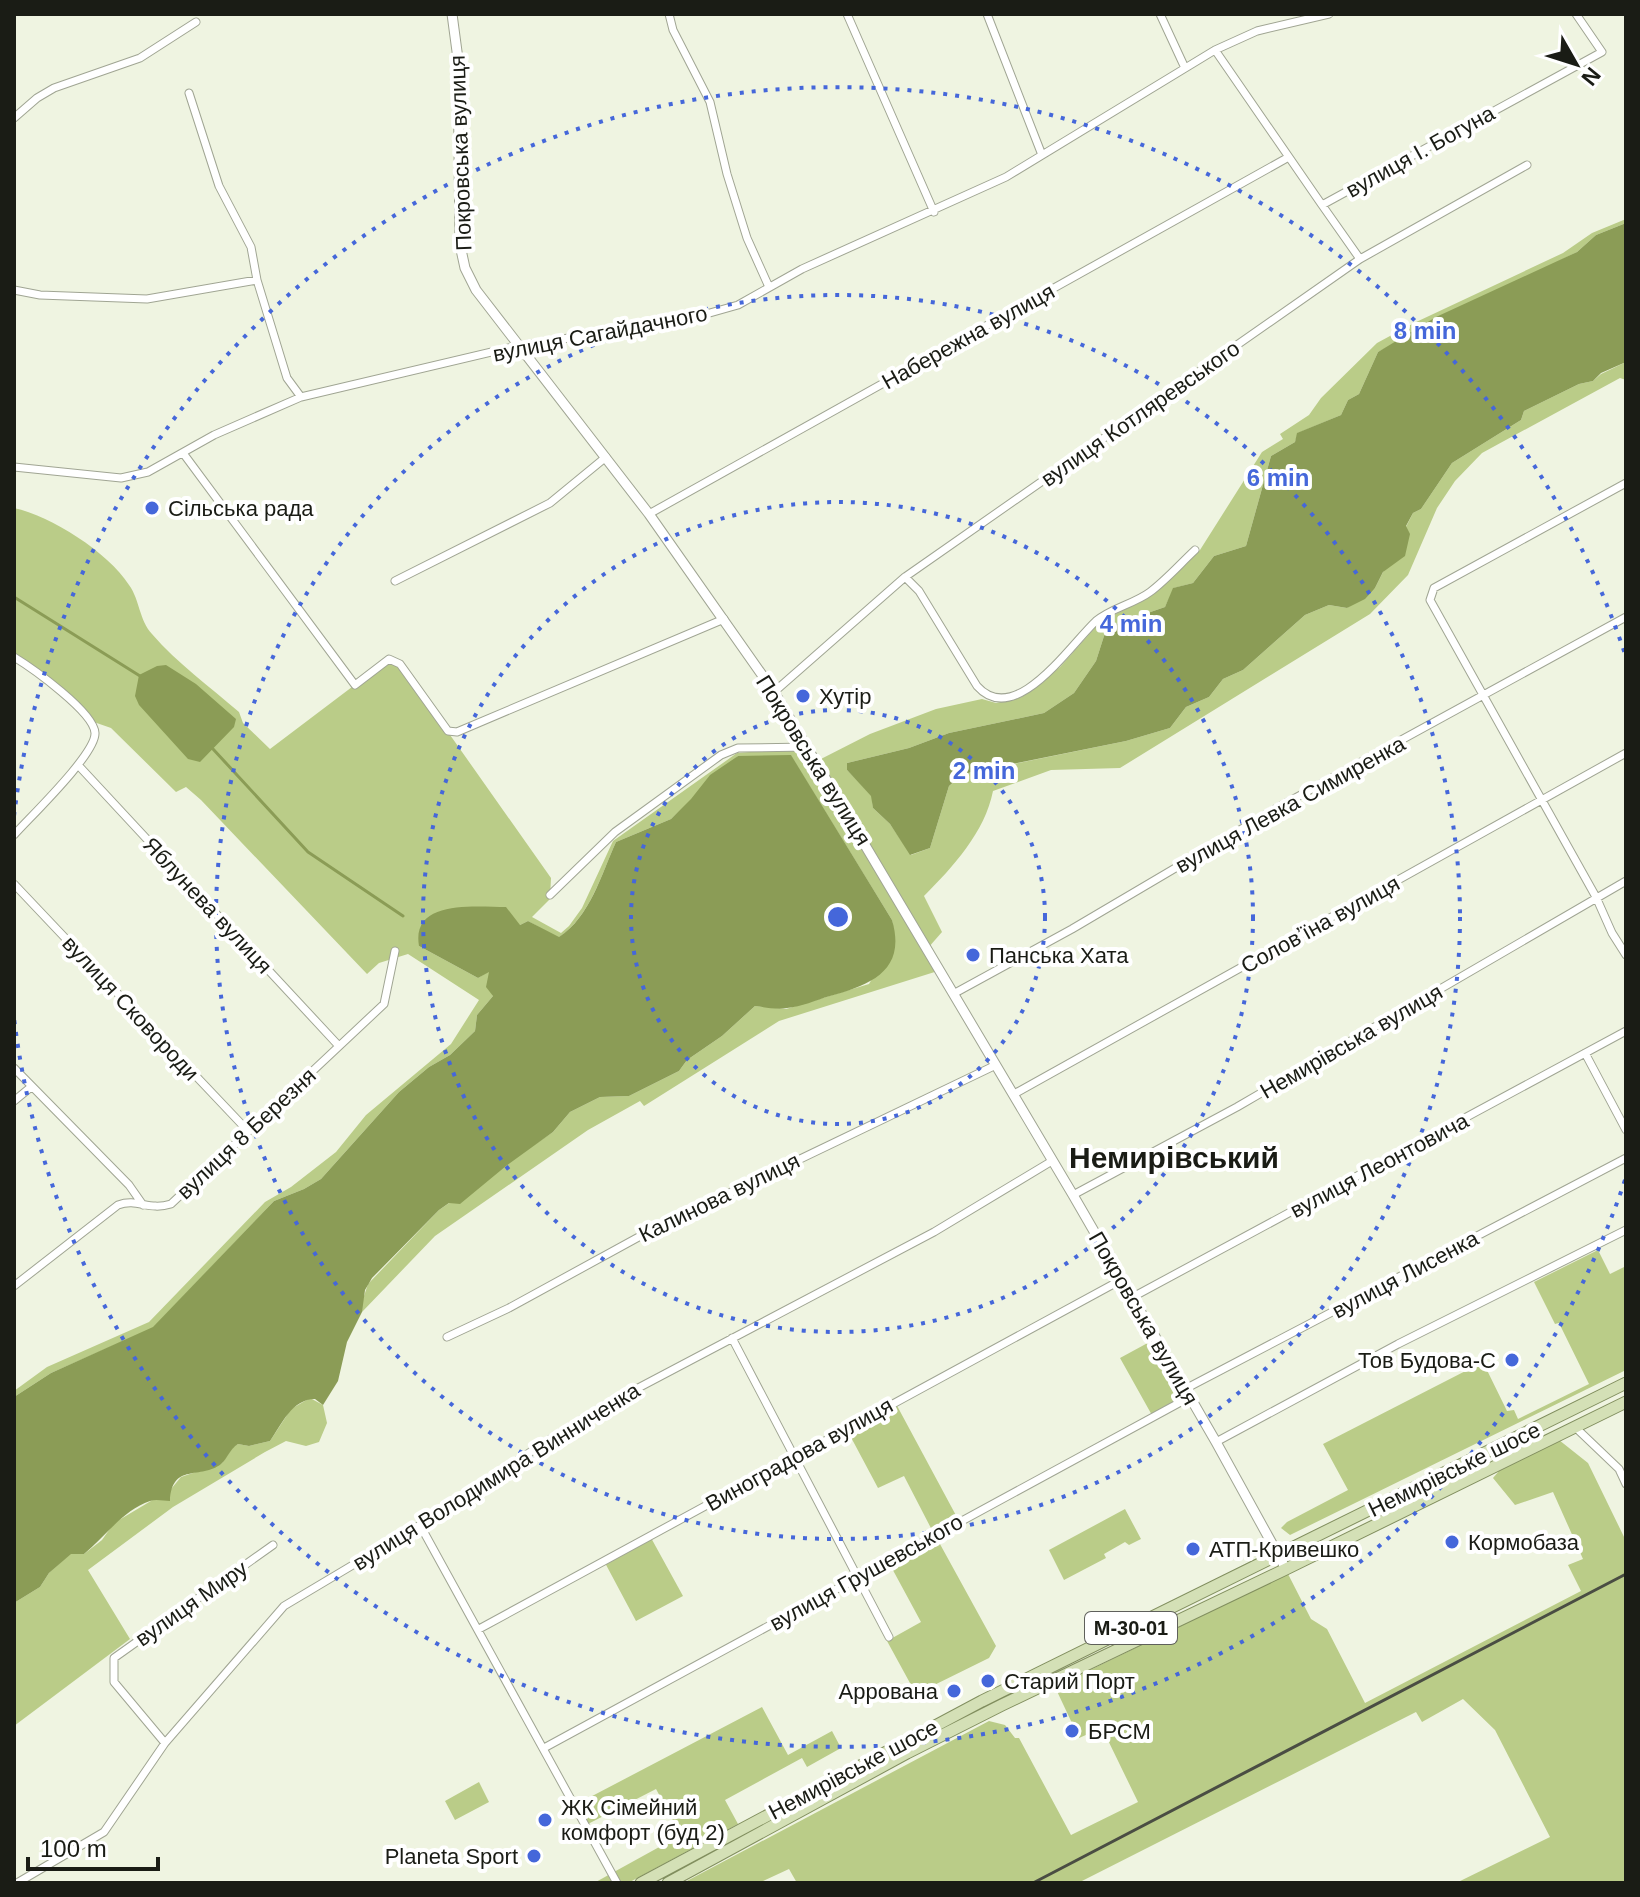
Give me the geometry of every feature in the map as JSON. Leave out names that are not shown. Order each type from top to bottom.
[{"type":"main road","name":"Немирівське шосе","points":[[641,1883],[982,1701],[1626,1383]]},
{"type":"main road","name":"Немирівське шосе","points":[[668,1883],[921,1746],[1626,1402]]},
{"type":"street","name":"Покровська вулиця","points":[[452,14],[458,59],[459,233],[462,256],[476,290],[649,514],[774,692],[1073,1195],[1286,1569]]},
{"type":"street","points":[[669,14],[673,30],[710,102],[727,174],[747,238],[769,287]]},
{"type":"street","points":[[847,14],[934,212]]},
{"type":"street","points":[[987,14],[1042,155]]},
{"type":"street","points":[[1160,14],[1185,68]]},
{"type":"street","name":"вулиця Сагайдачного","points":[[14,467],[121,478],[148,472],[214,435],[301,397],[517,346],[685,320],[738,305],[802,269],[1006,177],[1215,50],[1257,31],[1329,14]]},
{"type":"street","name":"вулиця І. Богуна","points":[[1215,50],[1322,205],[1602,52],[1576,14]]},
{"type":"street","points":[[14,118],[54,88],[140,58],[196,22]]},
{"type":"street","points":[[189,93],[219,186],[251,247],[257,280],[287,378],[301,397]]},
{"type":"street","name":"Набережна вулиця","points":[[649,514],[1287,158]]},
{"type":"street","name":"вулиця Котляревського","points":[[774,692],[905,577],[1360,259],[1527,165]]},
{"type":"street","points":[[1322,205],[1360,259]]},
{"type":"street","points":[[14,290],[40,295],[147,299],[257,280]]},
{"type":"street","points":[[183,453],[355,685],[389,659],[400,664],[448,731],[457,732],[724,619]]},
{"type":"street","points":[[395,581],[550,503],[606,457]]},
{"type":"street","points":[[1626,483],[1434,588],[1430,600],[1626,955]]},
{"type":"street","points":[[905,577],[919,591],[977,686],[985,695],[996,700],[1021,693],[1057,664],[1098,619],[1149,593],[1195,550]]},
{"type":"street","name":"вулиця Левка Симиренка","points":[[955,993],[1072,929],[1277,808],[1626,617]]},
{"type":"street","points":[[14,657],[53,684],[91,721],[95,729],[95,739],[78,765],[14,835]]},
{"type":"street","points":[[550,895],[615,832],[721,755],[738,748],[808,747]]},
{"type":"street","name":"Соловʼїна вулиця","points":[[1014,1094],[1626,753]]},
{"type":"street","name":"Яблунева вулиця","points":[[78,765],[338,1045]]},
{"type":"street","name":"Немирівська вулиця","points":[[1073,1195],[1237,1107],[1626,881]]},
{"type":"street","name":"вулиця Сковороди","points":[[14,884],[248,1131]]},
{"type":"street","name":"вулиця 8 Березня","points":[[14,1286],[118,1205],[128,1202],[158,1208],[171,1204],[384,1004],[395,951]]},
{"type":"street","name":"вулиця Леонтовича","points":[[1131,1298],[1626,1031]]},
{"type":"street","points":[[1585,1053],[1626,1130]]},
{"type":"street","name":"Калинова вулиця","points":[[447,1337],[509,1308],[646,1233],[996,1065]]},
{"type":"street","points":[[14,1068],[129,1185],[143,1205]]},
{"type":"street","points":[[14,1101],[31,1087]]},
{"type":"street","name":"вулиця Лисенка","points":[[1187,1393],[1626,1158]]},
{"type":"street","name":"вулиця Володимира Винниченка","points":[[17,1883],[104,1832],[165,1743],[278,1611],[420,1525],[604,1406],[934,1232],[1052,1161]]},
{"type":"street","points":[[1216,1442],[1398,1344],[1626,1230]]},
{"type":"street","name":"Виноградова вулиця","points":[[479,1629],[1121,1280]]},
{"type":"street","points":[[732,1338],[889,1637]]},
{"type":"street","name":"вулиця Грушевського","points":[[544,1748],[858,1578],[1187,1393]]},
{"type":"street","points":[[1575,1427],[1619,1469],[1626,1484]]},
{"type":"street","points":[[420,1525],[617,1883]]},
{"type":"street","name":"вулиця Миру","points":[[165,1743],[114,1682],[114,1658],[273,1545]]},
{"type":"shaded area","points":[[1626,219],[1626,223],[1596,235],[1577,252],[1378,352],[1359,394],[1348,400],[1341,415],[1298,433],[1295,442],[1271,456],[1246,546],[1214,556],[1193,583],[1174,588],[1165,607],[1110,626],[1096,661],[1074,693],[1044,713],[949,733],[909,748],[847,763],[847,770],[872,796],[873,808],[890,824],[911,855],[930,848],[949,786],[964,774],[1126,741],[1170,728],[1186,707],[1209,697],[1223,679],[1243,670],[1305,615],[1329,605],[1347,608],[1375,588],[1413,513],[1421,509],[1452,463],[1521,420],[1524,411],[1579,384],[1593,381],[1626,362],[1626,380],[1620,378],[1482,453],[1455,481],[1437,508],[1408,575],[1370,614],[1120,768],[1051,770],[993,791],[975,835],[924,896],[942,932],[928,948],[941,970],[779,1021],[644,1106],[640,1101],[588,1130],[435,1236],[362,1312],[368,1284],[439,1210],[553,1132],[570,1112],[600,1097],[629,1096],[679,1071],[687,1060],[722,1036],[755,1006],[786,1009],[869,984],[895,940],[892,920],[791,756],[738,756],[671,819],[616,842],[586,907],[558,938],[528,921],[419,946],[478,978],[489,971],[493,996],[477,1015],[475,1031],[450,1055],[429,1067],[399,1092],[321,1179],[274,1201],[153,1328],[51,1373],[14,1397],[14,1391],[47,1367],[149,1322],[265,1202],[291,1187],[336,1152],[366,1115],[451,1044],[479,1000],[408,954],[379,963],[367,974],[201,800],[186,787],[176,792],[111,728],[91,721],[53,684],[14,657],[14,508],[61,527],[107,560],[133,591],[144,623],[152,634],[239,712],[243,723],[270,749],[389,659],[400,664],[551,878],[550,899],[532,917],[561,933],[582,908],[613,841],[737,753],[808,747],[817,761],[870,734],[936,709],[982,699],[996,703],[1022,697],[1060,667],[1100,622],[1151,596],[1200,550],[1262,452],[1283,439],[1280,434],[1309,415],[1321,398],[1377,343],[1563,253],[1592,233]]},
{"type":"shaded area","points":[[1626,223],[1626,362],[1601,373],[1593,381],[1579,384],[1524,411],[1521,420],[1452,463],[1406,526],[1410,534],[1405,556],[1383,572],[1365,599],[1347,608],[1329,605],[1305,615],[1243,670],[1223,679],[1209,697],[1186,707],[1170,728],[1126,741],[963,774],[949,786],[930,848],[910,855],[890,824],[873,808],[871,796],[847,770],[847,763],[909,748],[949,733],[1044,713],[1074,693],[1096,661],[1110,626],[1165,607],[1173,588],[1193,583],[1214,556],[1246,546],[1271,456],[1295,442],[1297,433],[1341,415],[1348,400],[1359,394],[1378,352],[1436,317],[1577,252],[1596,235]]},
{"type":"shaded area","points":[[166,665],[196,684],[236,719],[234,727],[200,762],[188,759],[139,705],[135,696],[139,675]]},
{"type":"shaded area","points":[[791,755],[892,920],[894,952],[890,964],[882,973],[859,987],[798,1006],[779,1009],[755,1006],[722,1036],[687,1060],[679,1071],[629,1096],[600,1097],[570,1112],[553,1132],[460,1204],[449,1203],[439,1210],[372,1278],[365,1290],[362,1312],[347,1342],[338,1381],[323,1405],[315,1399],[300,1403],[288,1414],[270,1441],[249,1446],[238,1444],[213,1469],[182,1476],[172,1489],[170,1501],[157,1500],[140,1505],[84,1554],[71,1554],[49,1573],[40,1587],[14,1603],[14,1397],[51,1373],[153,1327],[274,1201],[321,1179],[399,1092],[429,1067],[450,1055],[475,1031],[477,1015],[493,996],[486,987],[489,972],[478,978],[419,946],[419,931],[425,920],[448,909],[506,907],[520,925],[528,921],[559,937],[570,929],[587,907],[616,842],[671,819],[710,775],[738,756]]},
{"type":"shaded area","points":[[1598,1250],[1610,1274],[1626,1266],[1626,1370],[1290,1535],[1281,1528],[1348,1490],[1323,1444],[1483,1362],[1507,1411],[1514,1410],[1518,1419],[1589,1384],[1559,1323],[1555,1324],[1534,1282]]},
{"type":"shaded area","points":[[1155,1339],[1190,1397],[1153,1417],[1120,1358]]},
{"type":"shaded area","points":[[310,1398],[323,1405],[327,1423],[319,1442],[306,1446],[286,1441],[265,1452],[173,1507],[88,1570],[130,1639],[14,1726],[14,1603],[40,1587],[49,1573],[71,1553],[84,1554],[102,1540],[114,1523],[171,1489],[181,1477],[222,1463],[238,1444],[249,1446],[270,1441],[291,1409]]},
{"type":"shaded area","points":[[895,1402],[959,1521],[935,1535],[996,1646],[989,1658],[916,1694],[887,1641],[921,1622],[888,1561],[934,1534],[904,1476],[878,1488],[846,1428]]},
{"type":"shaded area","points":[[1559,1440],[1588,1463],[1626,1541],[1626,1883],[1456,1883],[1550,1837],[1495,1730],[1463,1699],[1422,1722],[1416,1712],[1078,1883],[797,1883],[789,1869],[759,1883],[683,1883],[989,1721],[1005,1725],[1015,1738],[1019,1738],[1071,1835],[1138,1802],[1102,1728],[1079,1738],[1055,1687],[1288,1574],[1311,1619],[1327,1629],[1365,1703],[1581,1591],[1568,1565],[1583,1559],[1553,1492],[1515,1505],[1493,1478],[1499,1471]]},
{"type":"shaded area","points":[[1125,1509],[1141,1539],[1129,1545],[1125,1542],[1104,1554],[1106,1558],[1064,1580],[1049,1550]]},
{"type":"shaded area","points":[[650,1536],[683,1596],[636,1621],[604,1561]]},
{"type":"shaded area","points":[[762,1707],[788,1755],[832,1731],[841,1748],[807,1767],[802,1758],[725,1800],[738,1824],[628,1883],[594,1883],[681,1835],[656,1789],[586,1825],[575,1805]]},
{"type":"shaded area","points":[[479,1782],[489,1802],[455,1820],[445,1801]]},
{"type":"waterway","points":[[14,597],[140,676]]},
{"type":"waterway","points":[[213,749],[308,852],[403,916]]},
{"type":"railway","points":[[1033,1883],[1626,1574]]},
{"type":"place","name":"Сільська рада","points":[[152,508]]},
{"type":"place","name":"Хутір","points":[[803,696]]},
{"type":"place","name":"Панська Хата","points":[[973,955]]},
{"type":"place","name":"Тов Будова-С","points":[[1512,1360]]},
{"type":"place","name":"Кормобаза","points":[[1452,1542]]},
{"type":"place","name":"АТП-Кривешко","points":[[1193,1549]]},
{"type":"place","name":"Старий Порт","points":[[988,1681]]},
{"type":"place","name":"Аррована","points":[[954,1691]]},
{"type":"place","name":"БРСМ","points":[[1072,1731]]},
{"type":"place","name":"ЖК Сімейний комфорт (буд 2)","points":[[545,1820]]},
{"type":"place","name":"Planeta Sport","points":[[534,1856]]},
{"type":"district","name":"Немирівський","points":[[1174,1158]]}]
